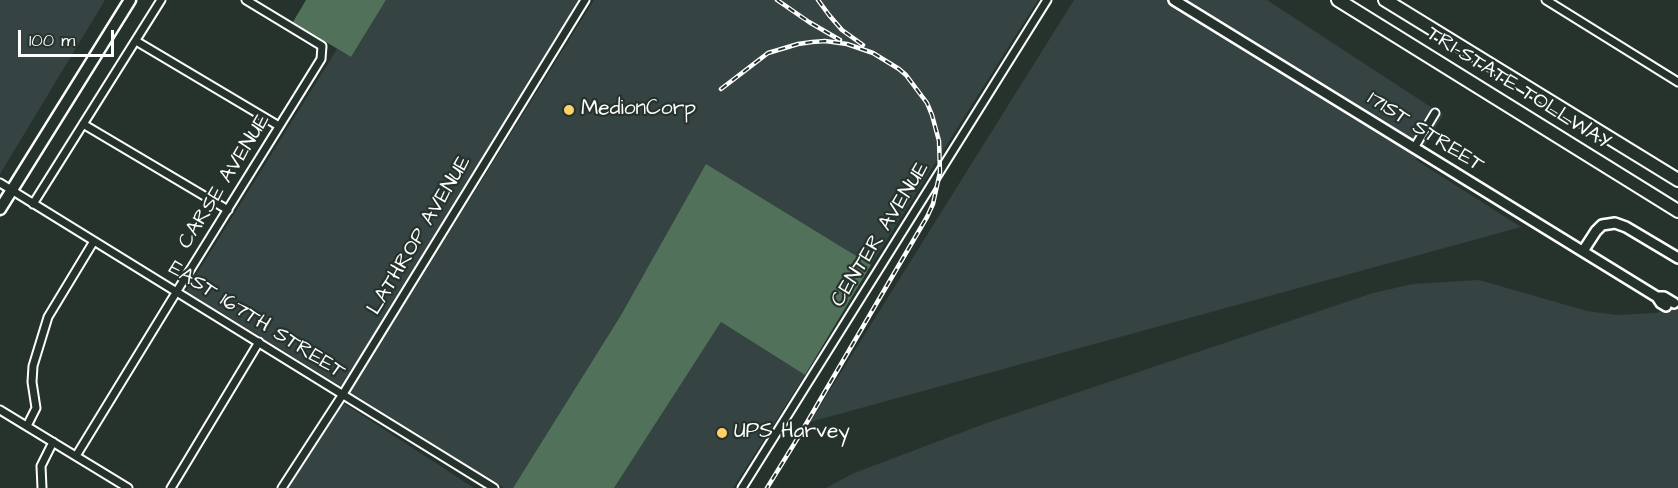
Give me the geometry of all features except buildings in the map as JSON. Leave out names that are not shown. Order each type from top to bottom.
[{"type":"highway","name":"TRI-STATE TOLLWAY","points":[[1338,0],[1678,211]]},
{"type":"highway","name":"TRI-STATE TOLLWAY","points":[[1385,0],[1678,180]]},
{"type":"main road","points":[[0,208],[130,0]]},
{"type":"street","points":[[33,204],[161,0]]},
{"type":"street","name":"CARSE AVENUE","points":[[76,456],[321,59],[322,46],[246,0]]},
{"type":"street","name":"LATHROP AVENUE","points":[[282,488],[343,394],[585,0]]},
{"type":"street","name":"CENTER AVENUE","points":[[742,488],[1047,0]]},
{"type":"street","name":"171ST STREET","points":[[1174,0],[1657,297],[1664,297],[1670,305]]},
{"type":"street","points":[[1546,0],[1678,82]]},
{"type":"street","points":[[136,41],[279,126]]},
{"type":"street","points":[[1414,148],[1435,113]]},
{"type":"street","points":[[83,124],[228,210]]},
{"type":"street","name":"EAST 167TH STREET","points":[[0,183],[494,488]]},
{"type":"street","points":[[1583,251],[1602,225],[1615,223],[1626,227],[1678,258]]},
{"type":"street","points":[[27,426],[36,408],[32,382],[33,366],[48,317],[94,241]]},
{"type":"street","points":[[171,488],[259,342]]},
{"type":"street","points":[[0,410],[128,488]]},
{"type":"street","points":[[42,488],[41,466],[53,442]]},
{"type":"shaded area","points":[[0,0],[105,0],[0,174]]},
{"type":"shaded area","points":[[386,0],[581,0],[342,387],[186,291],[337,49],[351,57]]},
{"type":"shaded area","points":[[594,0],[1038,0],[871,265],[706,165],[621,315],[513,488],[504,488],[350,392]]},
{"type":"shaded area","points":[[1074,0],[1267,0],[1443,115],[1416,160],[1521,227],[810,422]]},
{"type":"shaded area","points":[[1479,280],[1587,311],[1617,315],[1656,313],[1678,305],[1678,488],[826,488],[854,473],[984,424],[1373,293],[1413,284]]},
{"type":"shaded area","points":[[721,322],[805,375],[733,488],[614,488]]},
{"type":"shaded area","points":[[342,402],[474,488],[287,488]]},
{"type":"green space","points":[[306,0],[386,0],[351,57],[293,22]]},
{"type":"green space","points":[[706,164],[871,265],[805,375],[721,322],[614,488],[513,488],[621,315]]},
{"type":"tunnel","points":[[1666,306],[1678,314]]},
{"type":"railway","points":[[777,0],[840,40]]},
{"type":"railway","points":[[818,0],[842,30],[863,45]]},
{"type":"railway","points":[[721,89],[768,53],[812,42],[847,44],[873,53],[906,75],[927,103],[939,141],[940,172],[933,204],[927,217],[767,488]]},
{"type":"place","name":"MedionCorp","points":[[569,110]]},
{"type":"place","name":"UPS Harvey","points":[[722,433]]}]
